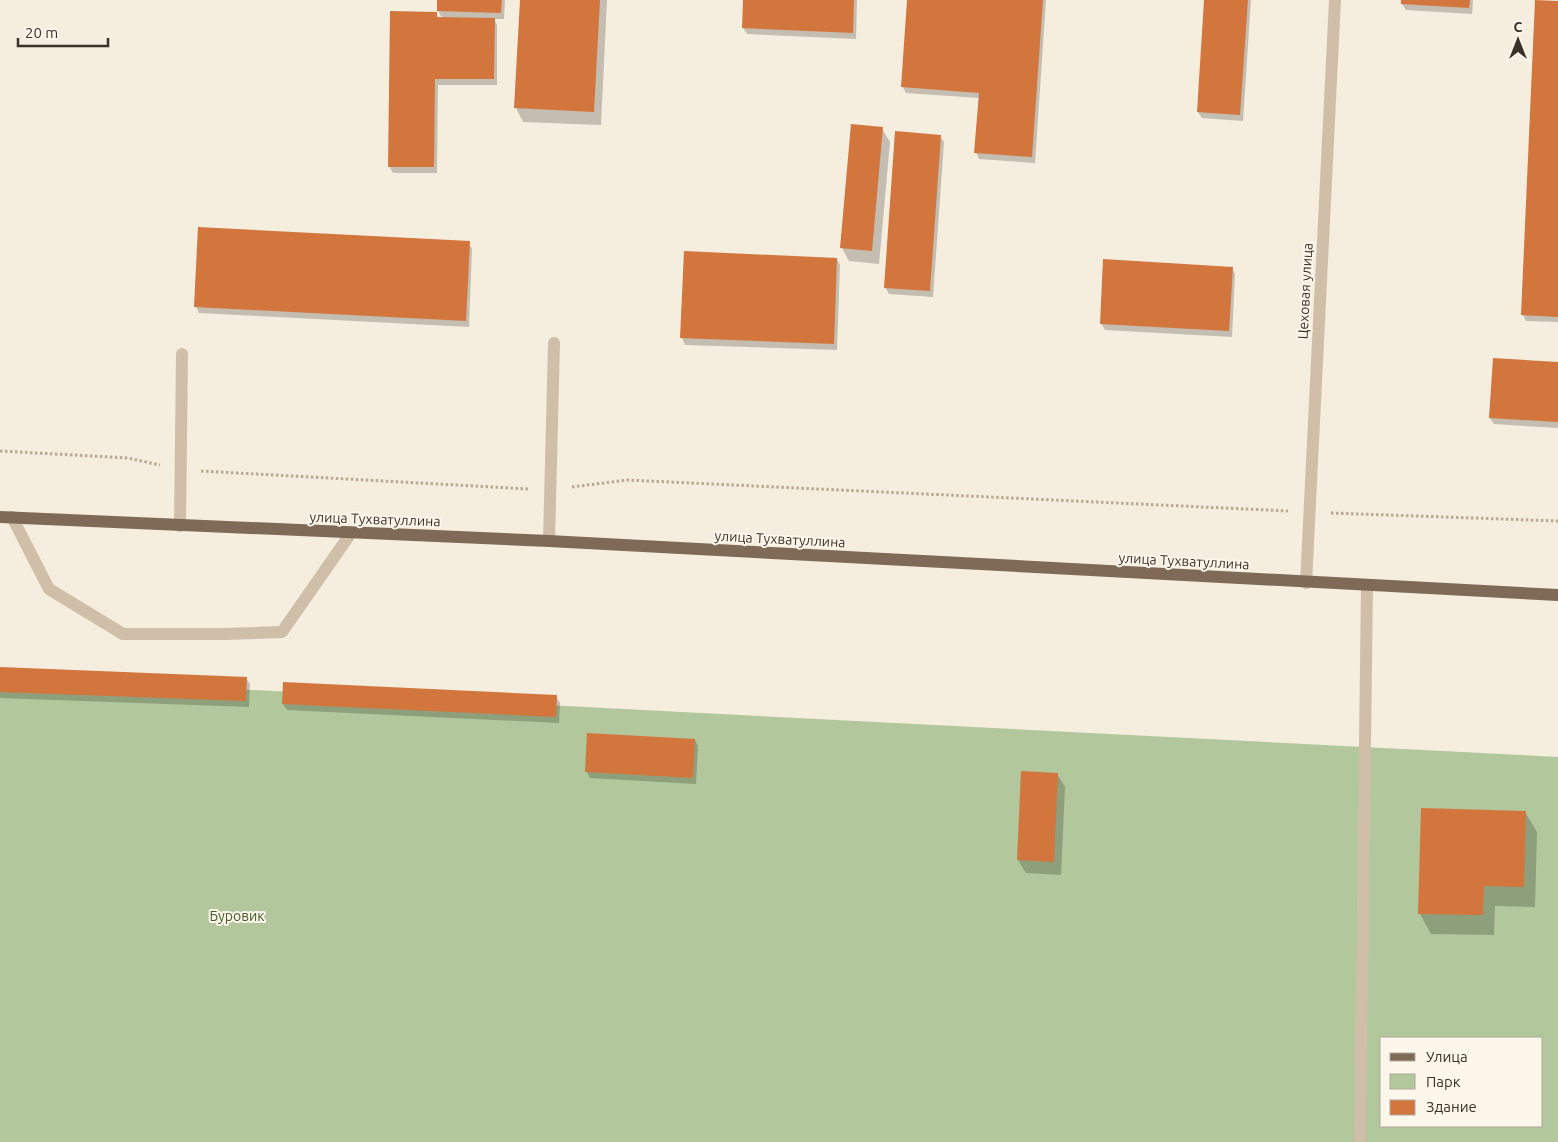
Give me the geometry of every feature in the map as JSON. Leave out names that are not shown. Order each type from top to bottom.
[{"type":"main road","name":"улица Тухватуллина","points":[[6,517],[549,541],[1558,595]]},
{"type":"street","name":"Цеховая улица","points":[[1306,583],[1334,0]]},
{"type":"street","points":[[549,541],[554,343]]},
{"type":"street","points":[[180,526],[182,354]]},
{"type":"street","points":[[6,517],[49,589],[123,634],[282,632],[351,533]]},
{"type":"street","points":[[1360,1142],[1367,586]]},
{"type":"path","points":[[0,451],[128,458],[181,469],[550,490],[627,480],[1310,512],[1558,521]]},
{"type":"green space","name":"Буровик","points":[[0,677],[1558,757],[1558,1142],[0,1142]]},
{"type":"building","points":[[437,0],[502,0],[501,13],[437,11]]},
{"type":"building","points":[[520,0],[600,0],[594,112],[514,108]]},
{"type":"building","points":[[743,0],[854,0],[853,33],[742,28]]},
{"type":"building","points":[[907,0],[1043,0],[1032,157],[974,153],[979,93],[901,87]]},
{"type":"building","points":[[1204,0],[1248,0],[1240,115],[1197,112]]},
{"type":"building","points":[[1401,0],[1470,0],[1469,8],[1401,4]]},
{"type":"building","points":[[1535,0],[1558,1],[1558,317],[1521,315]]},
{"type":"building","points":[[390,11],[437,12],[437,17],[495,18],[494,79],[435,79],[434,167],[388,167]]},
{"type":"building","points":[[851,124],[883,127],[872,251],[840,248]]},
{"type":"building","points":[[895,131],[941,135],[930,291],[884,288]]},
{"type":"building","points":[[198,227],[470,241],[466,321],[194,307]]},
{"type":"building","points":[[684,251],[837,258],[834,344],[680,338]]},
{"type":"building","points":[[1103,259],[1233,267],[1229,331],[1100,324]]},
{"type":"building","points":[[1493,358],[1558,362],[1558,422],[1489,418]]},
{"type":"building","points":[[0,667],[247,677],[246,701],[0,692]]},
{"type":"building","points":[[283,682],[557,695],[556,717],[282,704]]},
{"type":"building","points":[[587,733],[695,739],[693,778],[585,772]]},
{"type":"building","points":[[1021,771],[1058,773],[1054,862],[1017,860]]},
{"type":"building","points":[[1421,808],[1526,811],[1524,887],[1484,886],[1483,915],[1418,914]]}]
